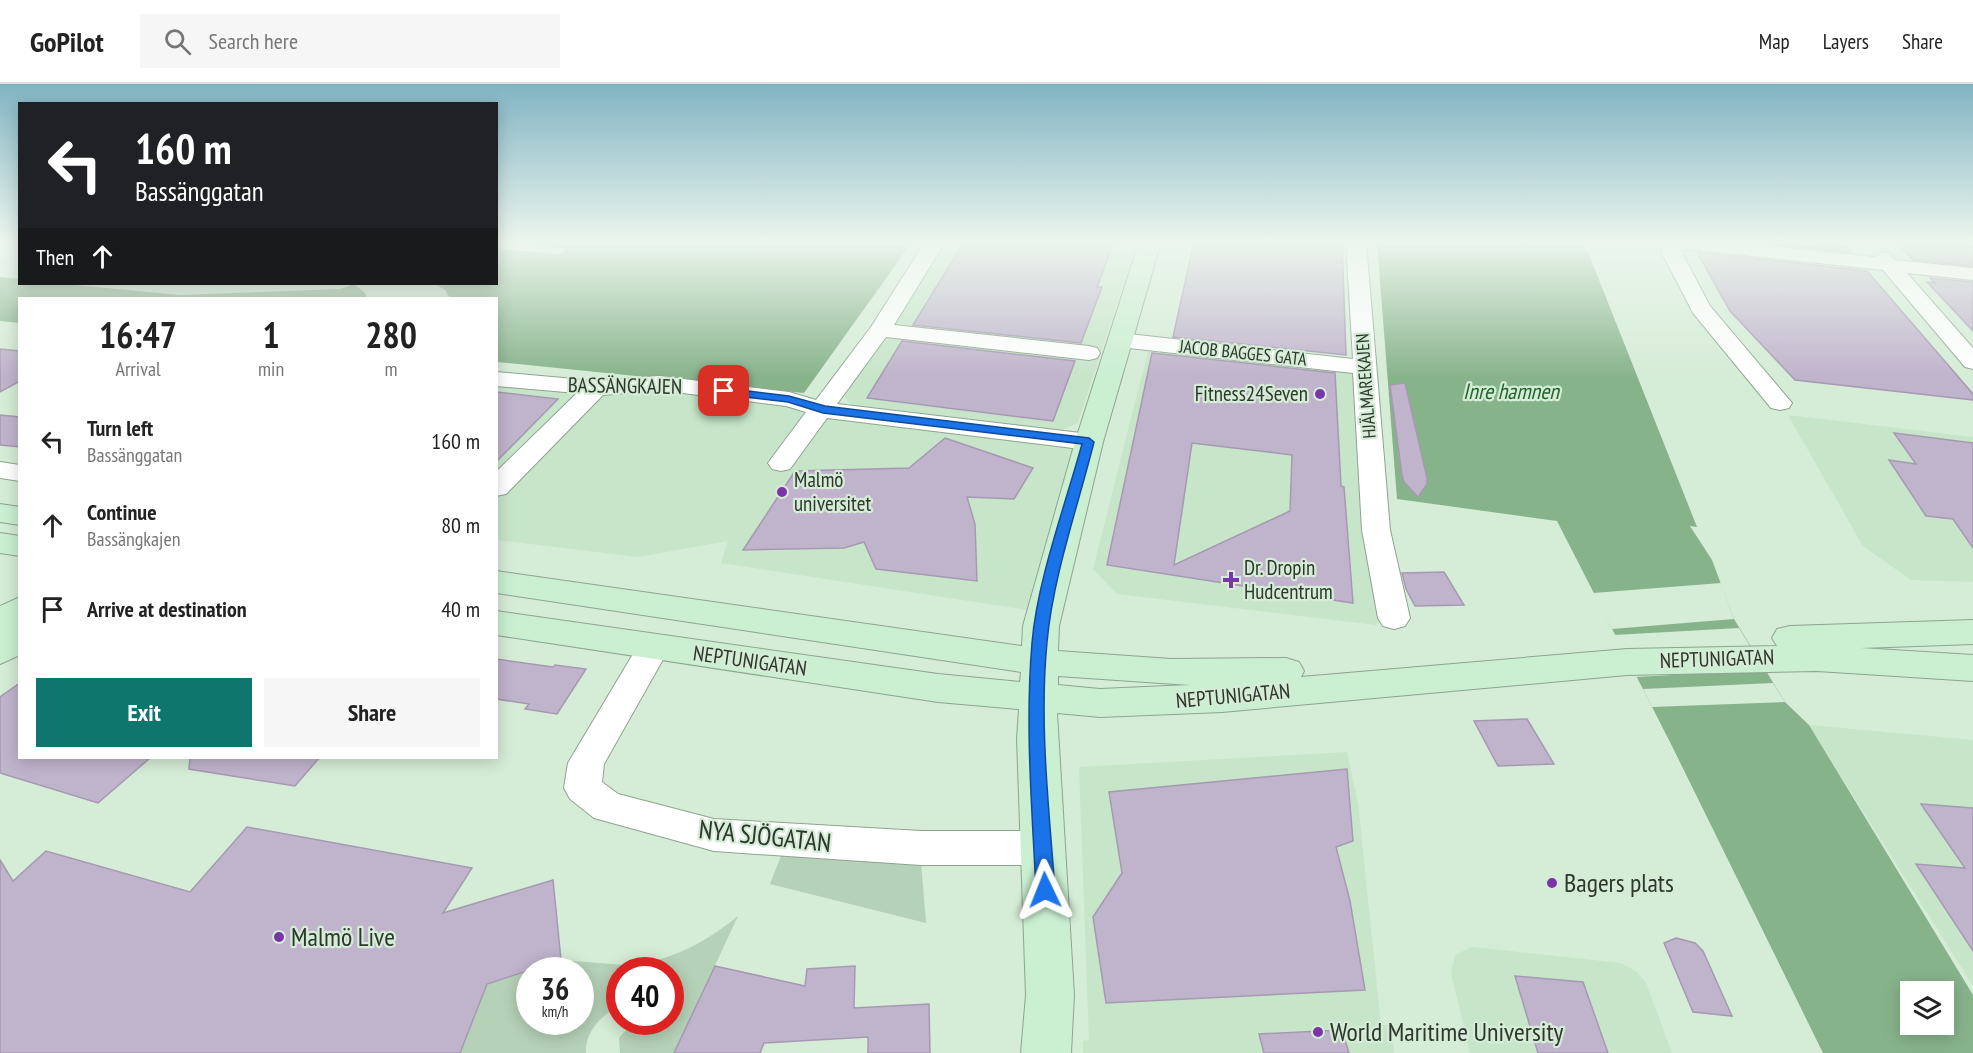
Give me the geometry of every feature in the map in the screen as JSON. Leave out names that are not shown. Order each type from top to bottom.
[{"type":"street","points":[[781,463],[823,410],[880,330],[907,287]]},
{"type":"street","points":[[1046,1053],[1050,995],[1038,680],[1046,602],[1089,442],[1136,287]]},
{"type":"street","name":"HJÄLMAREKAJEN","points":[[1360,287],[1376,530],[1394,618]]},
{"type":"street","points":[[1690,287],[1701,308],[1780,403]]},
{"type":"street","points":[[1908,287],[1973,362]]},
{"type":"street","points":[[880,330],[1089,353]]},
{"type":"street","name":"JACOB BAGGES GATA","points":[[1120,340],[1366,367]]},
{"type":"street","name":"BASSÄNGKAJEN","points":[[498,379],[596,388],[659,383],[789,399],[823,410],[1089,442]]},
{"type":"street","points":[[498,486],[596,388]]},
{"type":"street","points":[[0,470],[18,473]]},
{"type":"street","points":[[0,513],[18,516]]},
{"type":"street","points":[[0,543],[18,546]]},
{"type":"street","name":"NEPTUNIGATAN","points":[[498,582],[1038,680],[1100,703],[1166,702],[1622,655],[1753,649],[1973,632]]},
{"type":"street","points":[[0,623],[18,610]]},
{"type":"street","name":"NEPTUNIGATAN","points":[[498,623],[938,688],[1038,680]]},
{"type":"street","points":[[0,651],[18,638]]},
{"type":"street","name":"NYA SJÖGATAN","points":[[654,647],[586,764],[583,788],[607,807],[725,836],[921,848],[1044,848]]},
{"type":"street","name":"NEPTUNIGATAN","points":[[1753,649],[1817,658],[1973,668]]},
{"type":"shaded area","points":[[916,287],[1122,287],[1078,423],[1053,433],[855,408],[844,397]]},
{"type":"shaded area","points":[[1170,347],[1355,369],[1376,380],[1399,608],[1376,625],[1117,594],[1093,569],[1148,351]]},
{"type":"shaded area","name":"Malmö universitet","points":[[498,379],[659,383],[1080,444],[1035,611],[721,563],[728,541],[638,557],[498,540]]},
{"type":"shaded area","points":[[1788,415],[1973,437],[1973,582],[1911,580],[1863,546]]},
{"type":"shaded area","points":[[1809,725],[1973,740],[1973,986]]},
{"type":"shaded area","points":[[1347,752],[1358,803],[1381,1025],[1390,1025],[1394,1053],[1083,1053],[1083,1041],[1089,1040],[1079,767]]},
{"type":"shaded area","points":[[781,856],[921,861],[926,923],[770,884]]},
{"type":"shaded area","points":[[738,916],[684,1032],[684,957],[666,957],[720,930]]},
{"type":"shaded area","points":[[1472,947],[1621,963],[1637,972],[1646,983],[1672,1053],[1470,1053],[1451,973],[1455,955]]},
{"type":"shaded area","points":[[594,963],[606,964],[606,1015],[594,1028]]},
{"type":"shaded area","points":[[516,975],[516,1035],[589,1035],[586,1053],[460,1053],[487,984]]},
{"type":"shaded area","points":[[622,1035],[682,1035],[674,1053],[620,1053],[619,1038]]},
{"type":"water","points":[[0,287],[98,287],[180,295],[340,289],[880,287],[804,393],[498,362],[498,297],[18,297],[18,323],[0,321]]},
{"type":"water","name":"Inre hamnen","points":[[1381,287],[1602,287],[1697,527],[1690,526],[1712,560],[1734,619],[1785,702],[1809,725],[1973,995],[1973,1053],[1823,1053],[1672,746],[1557,521],[1397,499]]},
{"type":"pier","points":[[358,287],[440,287],[449,297],[366,297]]},
{"type":"pier","points":[[1721,583],[1734,619],[1612,629],[1593,593]]},
{"type":"pier","points":[[1739,628],[1765,670],[1636,677],[1614,635]]},
{"type":"pier","points":[[1773,683],[1785,702],[1652,707],[1643,689]]},
{"type":"building","points":[[936,287],[1102,287],[1081,343],[913,325]]},
{"type":"building","points":[[1184,287],[1344,287],[1346,355],[1173,337]]},
{"type":"building","points":[[1717,287],[1881,287],[1973,394],[1973,400],[1795,380],[1730,311]]},
{"type":"building","points":[[1932,287],[1973,287],[1973,331]]},
{"type":"building","points":[[902,341],[1075,361],[1053,421],[867,398]]},
{"type":"building","points":[[0,349],[18,351],[18,382],[0,392]]},
{"type":"building","points":[[1152,353],[1335,373],[1341,486],[1344,487],[1353,603],[1107,565]],"holes":[[[1192,443],[1292,455],[1290,511],[1174,565]]]},
{"type":"building","points":[[1405,383],[1427,478],[1427,484],[1418,497],[1404,482],[1402,475],[1390,385]]},
{"type":"building","points":[[498,392],[558,399],[498,460]]},
{"type":"building","points":[[0,415],[18,417],[18,447],[0,445]]},
{"type":"building","points":[[1894,433],[1973,443],[1973,548],[1953,519],[1926,516],[1889,460],[1916,464]]},
{"type":"building","points":[[945,438],[1033,468],[1014,499],[967,497],[975,524],[977,581],[876,569],[864,542],[844,548],[743,550],[795,471],[909,468]]},
{"type":"building","points":[[1444,572],[1464,605],[1415,606],[1406,589],[1402,573]]},
{"type":"building","points":[[498,659],[586,669],[557,714],[525,709],[529,704],[498,699]]},
{"type":"building","points":[[18,684],[18,759],[149,759],[98,803],[0,773],[0,697]]},
{"type":"building","points":[[1527,719],[1554,764],[1498,766],[1474,721]]},
{"type":"building","points":[[190,759],[318,759],[295,786],[189,769]]},
{"type":"building","points":[[1347,769],[1353,841],[1336,847],[1350,901],[1365,990],[1106,1003],[1093,917],[1122,873],[1109,792]]},
{"type":"building","points":[[1921,804],[1973,808],[1973,951],[1916,864],[1965,868]]},
{"type":"building","name":"Malmö Live","points":[[247,827],[472,868],[443,913],[553,880],[561,957],[516,957],[516,975],[487,984],[460,1053],[0,1053],[0,860],[13,881],[46,851],[190,892]]},
{"type":"building","points":[[1676,938],[1695,943],[1703,951],[1732,1016],[1693,1012],[1664,943]]},
{"type":"building","points":[[715,966],[805,986],[807,969],[855,966],[854,1008],[929,1004],[930,1053],[868,1053],[868,1037],[764,1043],[760,1053],[674,1053]]},
{"type":"building","points":[[1515,976],[1583,982],[1608,1053],[1538,1053]]},
{"type":"building","points":[[1342,1030],[1349,1053],[1264,1053],[1259,1034]]},
{"type":"place","name":"Fitness24Seven","points":[[1320,394]]},
{"type":"place","name":"Malmö universitet","points":[[782,492]]},
{"type":"place","name":"Dr. Dropin Hudcentrum","points":[[1231,580]]},
{"type":"place","name":"Bagers plats","points":[[1552,883]]},
{"type":"place","name":"Malmö Live","points":[[279,937]]},
{"type":"place","name":"World Maritime University","points":[[1318,1032]]},
{"type":"route","points":[[724,391],[789,399],[823,410],[1089,442],[1046,602],[1039,643],[1036,699],[1045,890]]}]
